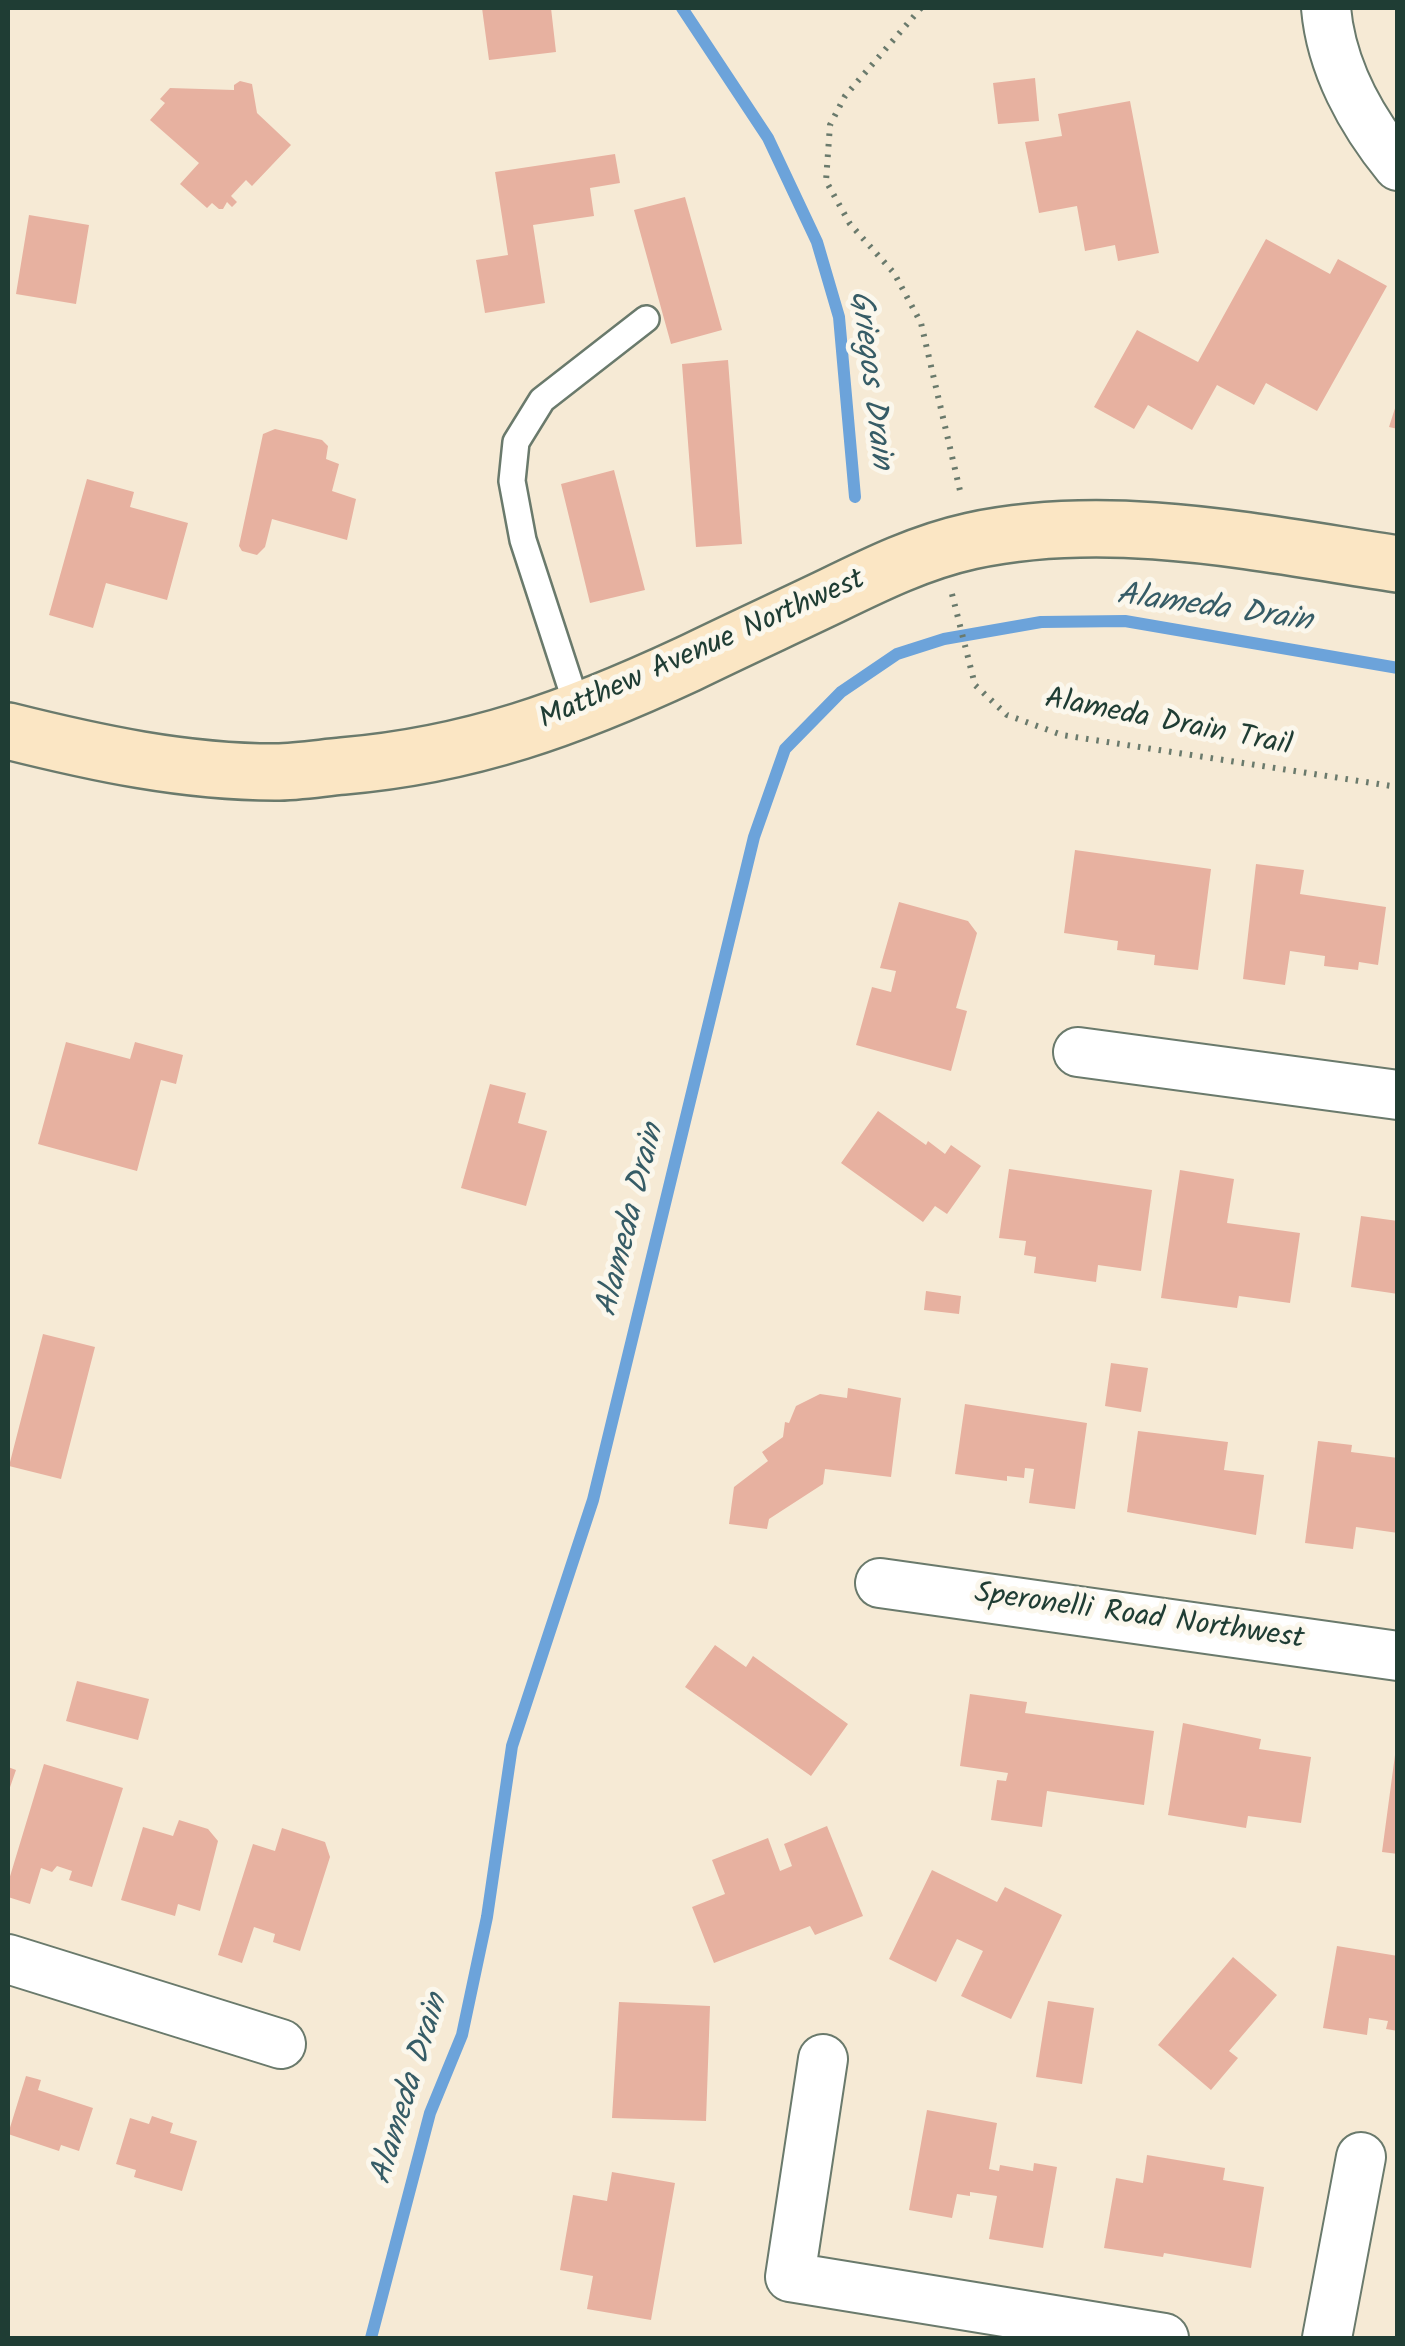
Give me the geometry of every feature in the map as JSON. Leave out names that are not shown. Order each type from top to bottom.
[{"type":"street","points":[[1327,23],[1358,109],[1398,166]]},
{"type":"street","name":"Matthew Avenue Northwest","points":[[8,732],[95,753],[184,767],[277,772],[453,752],[579,712],[907,560],[970,542],[1046,529],[1141,530],[1398,564]]},
{"type":"street","points":[[1078,1052],[1398,1095]]},
{"type":"street","name":"Speronelli Road Northwest","points":[[880,1583],[1398,1656]]},
{"type":"street","points":[[8,1959],[280,2044]]},
{"type":"street","points":[[823,2059],[790,2277],[1164,2338]]},
{"type":"street","points":[[1327,2338],[1361,2156]]},
{"type":"lane","points":[[579,712],[523,540],[512,481],[516,442],[542,400],[646,319]]},
{"type":"path","points":[[921,8],[845,96],[830,125],[826,181],[850,224],[894,273],[921,323],[962,498]]},
{"type":"path","name":"Alameda Drain Trail","points":[[952,595],[975,685],[1007,715],[1062,735],[1398,787]]},
{"type":"building","points":[[482,8],[551,8],[556,52],[489,60]]},
{"type":"building","points":[[1035,78],[1039,121],[998,124],[993,83]]},
{"type":"building","points":[[240,81],[252,84],[257,113],[291,145],[252,186],[246,180],[231,196],[237,202],[232,207],[227,202],[223,209],[212,203],[207,208],[180,184],[199,163],[150,120],[165,103],[160,99],[170,88],[234,90]]},
{"type":"building","points":[[1130,101],[1159,253],[1118,261],[1115,245],[1085,251],[1077,206],[1039,213],[1025,142],[1062,136],[1058,114]]},
{"type":"building","points":[[615,154],[620,183],[590,188],[594,216],[533,225],[545,303],[485,313],[476,260],[508,255],[495,172]]},
{"type":"building","points":[[685,197],[722,330],[671,344],[634,210]]},
{"type":"building","points":[[29,215],[89,225],[76,304],[16,294]]},
{"type":"building","points":[[1266,239],[1330,274],[1338,259],[1387,286],[1317,411],[1266,383],[1254,405],[1217,385],[1192,430],[1148,405],[1134,429],[1094,407],[1137,330],[1198,362]]},
{"type":"building","points":[[728,360],[742,544],[696,547],[682,364]]},
{"type":"building","points":[[1398,402],[1398,429],[1389,427]]},
{"type":"building","points":[[275,429],[322,440],[328,446],[326,459],[339,464],[332,491],[356,499],[347,540],[272,519],[265,547],[257,555],[242,551],[239,546],[263,434]]},
{"type":"building","points":[[614,470],[645,590],[590,603],[561,484]]},
{"type":"building","points":[[87,479],[134,492],[130,507],[188,523],[167,600],[106,583],[93,628],[49,615]]},
{"type":"building","points":[[1075,850],[1211,869],[1198,970],[1154,965],[1155,955],[1117,950],[1118,941],[1064,933]]},
{"type":"building","points":[[1256,864],[1304,870],[1300,894],[1386,907],[1378,965],[1359,962],[1358,970],[1324,966],[1325,956],[1290,951],[1285,985],[1243,979]]},
{"type":"building","points":[[899,902],[968,921],[977,933],[956,1008],[967,1011],[951,1071],[856,1045],[872,987],[891,992],[896,971],[880,968]]},
{"type":"building","points":[[66,1042],[130,1059],[135,1042],[183,1055],[176,1084],[161,1080],[137,1171],[38,1144]]},
{"type":"building","points":[[490,1084],[526,1093],[518,1123],[547,1131],[526,1206],[461,1188]]},
{"type":"building","points":[[878,1111],[926,1145],[928,1141],[945,1154],[951,1145],[981,1166],[947,1214],[935,1206],[923,1222],[841,1163]]},
{"type":"building","points":[[1009,1169],[1152,1190],[1141,1271],[1098,1265],[1096,1282],[1034,1273],[1036,1257],[1024,1255],[1026,1241],[999,1238]]},
{"type":"building","points":[[1180,1170],[1234,1179],[1227,1223],[1300,1233],[1290,1303],[1239,1296],[1237,1308],[1161,1298]]},
{"type":"building","points":[[1361,1216],[1398,1221],[1398,1294],[1351,1287]]},
{"type":"building","points":[[926,1291],[961,1296],[959,1314],[924,1310]]},
{"type":"building","points":[[43,1334],[95,1347],[61,1479],[9,1466]]},
{"type":"building","points":[[1111,1363],[1148,1368],[1141,1412],[1105,1406]]},
{"type":"building","points":[[848,1388],[901,1398],[891,1477],[825,1469],[823,1484],[769,1519],[767,1529],[729,1524],[734,1487],[768,1461],[762,1452],[783,1437],[785,1422],[789,1423],[796,1406],[820,1394],[847,1398]]},
{"type":"building","points":[[965,1404],[1087,1423],[1075,1509],[1029,1503],[1034,1469],[1025,1468],[1024,1478],[1007,1476],[1007,1481],[955,1474]]},
{"type":"building","points":[[1138,1431],[1228,1442],[1224,1470],[1264,1475],[1256,1535],[1127,1512]]},
{"type":"building","points":[[1318,1441],[1352,1445],[1351,1452],[1398,1458],[1398,1533],[1356,1527],[1353,1549],[1305,1543]]},
{"type":"building","points":[[715,1645],[746,1667],[753,1656],[848,1724],[811,1776],[685,1687]]},
{"type":"building","points":[[77,1681],[149,1699],[138,1740],[66,1721]]},
{"type":"building","points":[[970,1694],[1027,1702],[1025,1713],[1154,1731],[1144,1805],[1047,1791],[1042,1827],[991,1820],[997,1780],[1006,1781],[1008,1773],[960,1766]]},
{"type":"building","points":[[1183,1723],[1261,1739],[1259,1749],[1311,1757],[1301,1823],[1248,1816],[1246,1828],[1168,1815]]},
{"type":"building","points":[[1398,1755],[1398,1854],[1382,1852]]},
{"type":"building","points":[[44,1764],[123,1788],[92,1887],[69,1880],[72,1871],[57,1866],[52,1872],[41,1868],[30,1904],[8,1897],[8,1883]]},
{"type":"building","points":[[8,1767],[16,1770],[8,1793]]},
{"type":"building","points":[[179,1820],[208,1829],[218,1841],[200,1911],[178,1904],[175,1916],[121,1900],[143,1827],[173,1836]]},
{"type":"building","points":[[827,1826],[863,1916],[815,1935],[810,1926],[714,1963],[692,1907],[725,1894],[712,1860],[768,1838],[780,1871],[792,1866],[784,1844]]},
{"type":"building","points":[[282,1828],[325,1842],[330,1857],[300,1951],[273,1942],[275,1934],[254,1927],[242,1963],[218,1955],[253,1844],[275,1851]]},
{"type":"building","points":[[932,1870],[997,1902],[1005,1887],[1062,1915],[1011,2019],[961,1996],[983,1951],[957,1939],[936,1982],[889,1959]]},
{"type":"building","points":[[1337,1946],[1398,1956],[1398,2031],[1386,2029],[1388,2021],[1369,2018],[1367,2035],[1323,2028]]},
{"type":"building","points":[[1233,1957],[1277,1995],[1229,2051],[1238,2058],[1211,2090],[1158,2045]]},
{"type":"building","points":[[1048,2001],[1094,2008],[1082,2084],[1036,2077]]},
{"type":"building","points":[[619,2002],[710,2006],[706,2121],[612,2118]]},
{"type":"building","points":[[26,2076],[41,2080],[38,2090],[93,2108],[79,2151],[61,2145],[59,2151],[8,2134]]},
{"type":"building","points":[[927,2110],[997,2123],[989,2169],[999,2171],[1000,2165],[1033,2171],[1034,2163],[1057,2167],[1043,2248],[989,2239],[997,2196],[957,2194],[952,2218],[909,2210]]},
{"type":"building","points":[[152,2116],[173,2123],[170,2133],[197,2141],[182,2191],[134,2177],[136,2170],[116,2164],[130,2118],[149,2124]]},
{"type":"building","points":[[1147,2155],[1225,2168],[1223,2180],[1264,2187],[1251,2268],[1164,2253],[1163,2257],[1104,2248],[1116,2178],[1143,2183]]},
{"type":"building","points":[[612,2172],[675,2183],[651,2320],[587,2309],[593,2276],[560,2270],[573,2195],[607,2201]]},
{"type":"waterway","name":"Griegos Drain","points":[[682,8],[768,138],[817,242],[839,317],[855,497]]},
{"type":"waterway","name":"Alameda Drain","points":[[371,2338],[430,2113],[462,2035],[487,1917],[512,1746],[593,1500],[754,837],[785,749],[841,692],[897,654],[944,639],[1041,622],[1125,621],[1398,668]]}]
